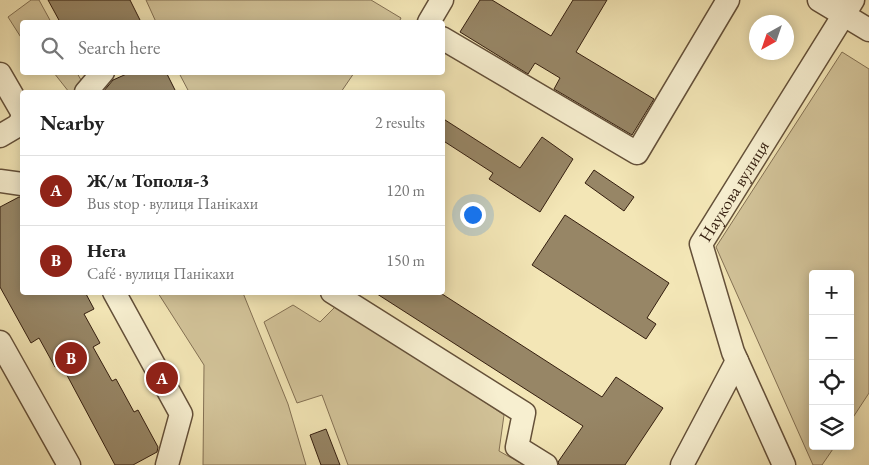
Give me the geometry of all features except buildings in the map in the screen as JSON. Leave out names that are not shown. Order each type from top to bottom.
[{"type":"street","points":[[430,20],[442,0]]},
{"type":"street","points":[[445,40],[637,153],[728,0]]},
{"type":"street","points":[[819,0],[849,7],[869,30]]},
{"type":"street","name":"Наукова вулиця","points":[[784,465],[737,361],[701,244],[849,7]]},
{"type":"street","points":[[0,74],[20,109]]},
{"type":"street","points":[[88,90],[100,75]]},
{"type":"street","points":[[0,136],[20,121]]},
{"type":"street","points":[[116,295],[181,414],[167,465]]},
{"type":"street","points":[[337,295],[524,413],[517,447],[546,465]]},
{"type":"street","points":[[0,342],[69,465]]},
{"type":"street","points":[[682,465],[737,361]]},
{"type":"shaded area","points":[[31,0],[39,0],[50,20],[20,20],[20,36],[8,17]]},
{"type":"shaded area","points":[[146,0],[371,0],[401,18],[400,20],[155,20]]},
{"type":"shaded area","points":[[842,52],[869,69],[869,393],[854,416],[854,270],[809,270],[809,450],[832,450],[822,465],[813,465],[716,247]]},
{"type":"shaded area","points":[[56,75],[78,75],[87,90],[67,90]]},
{"type":"shaded area","points":[[180,75],[353,75],[342,90],[188,90]]},
{"type":"shaded area","points":[[159,295],[244,295],[288,404],[306,465],[203,465],[204,365]]},
{"type":"shaded area","points":[[338,304],[504,415],[499,451],[524,465],[348,465],[322,395],[297,403],[264,322],[293,305],[320,322]]},
{"type":"place","name":"Нега","points":[[71,358]]},
{"type":"place","name":"Ж/м Тополя-3","points":[[162,378]]}]
